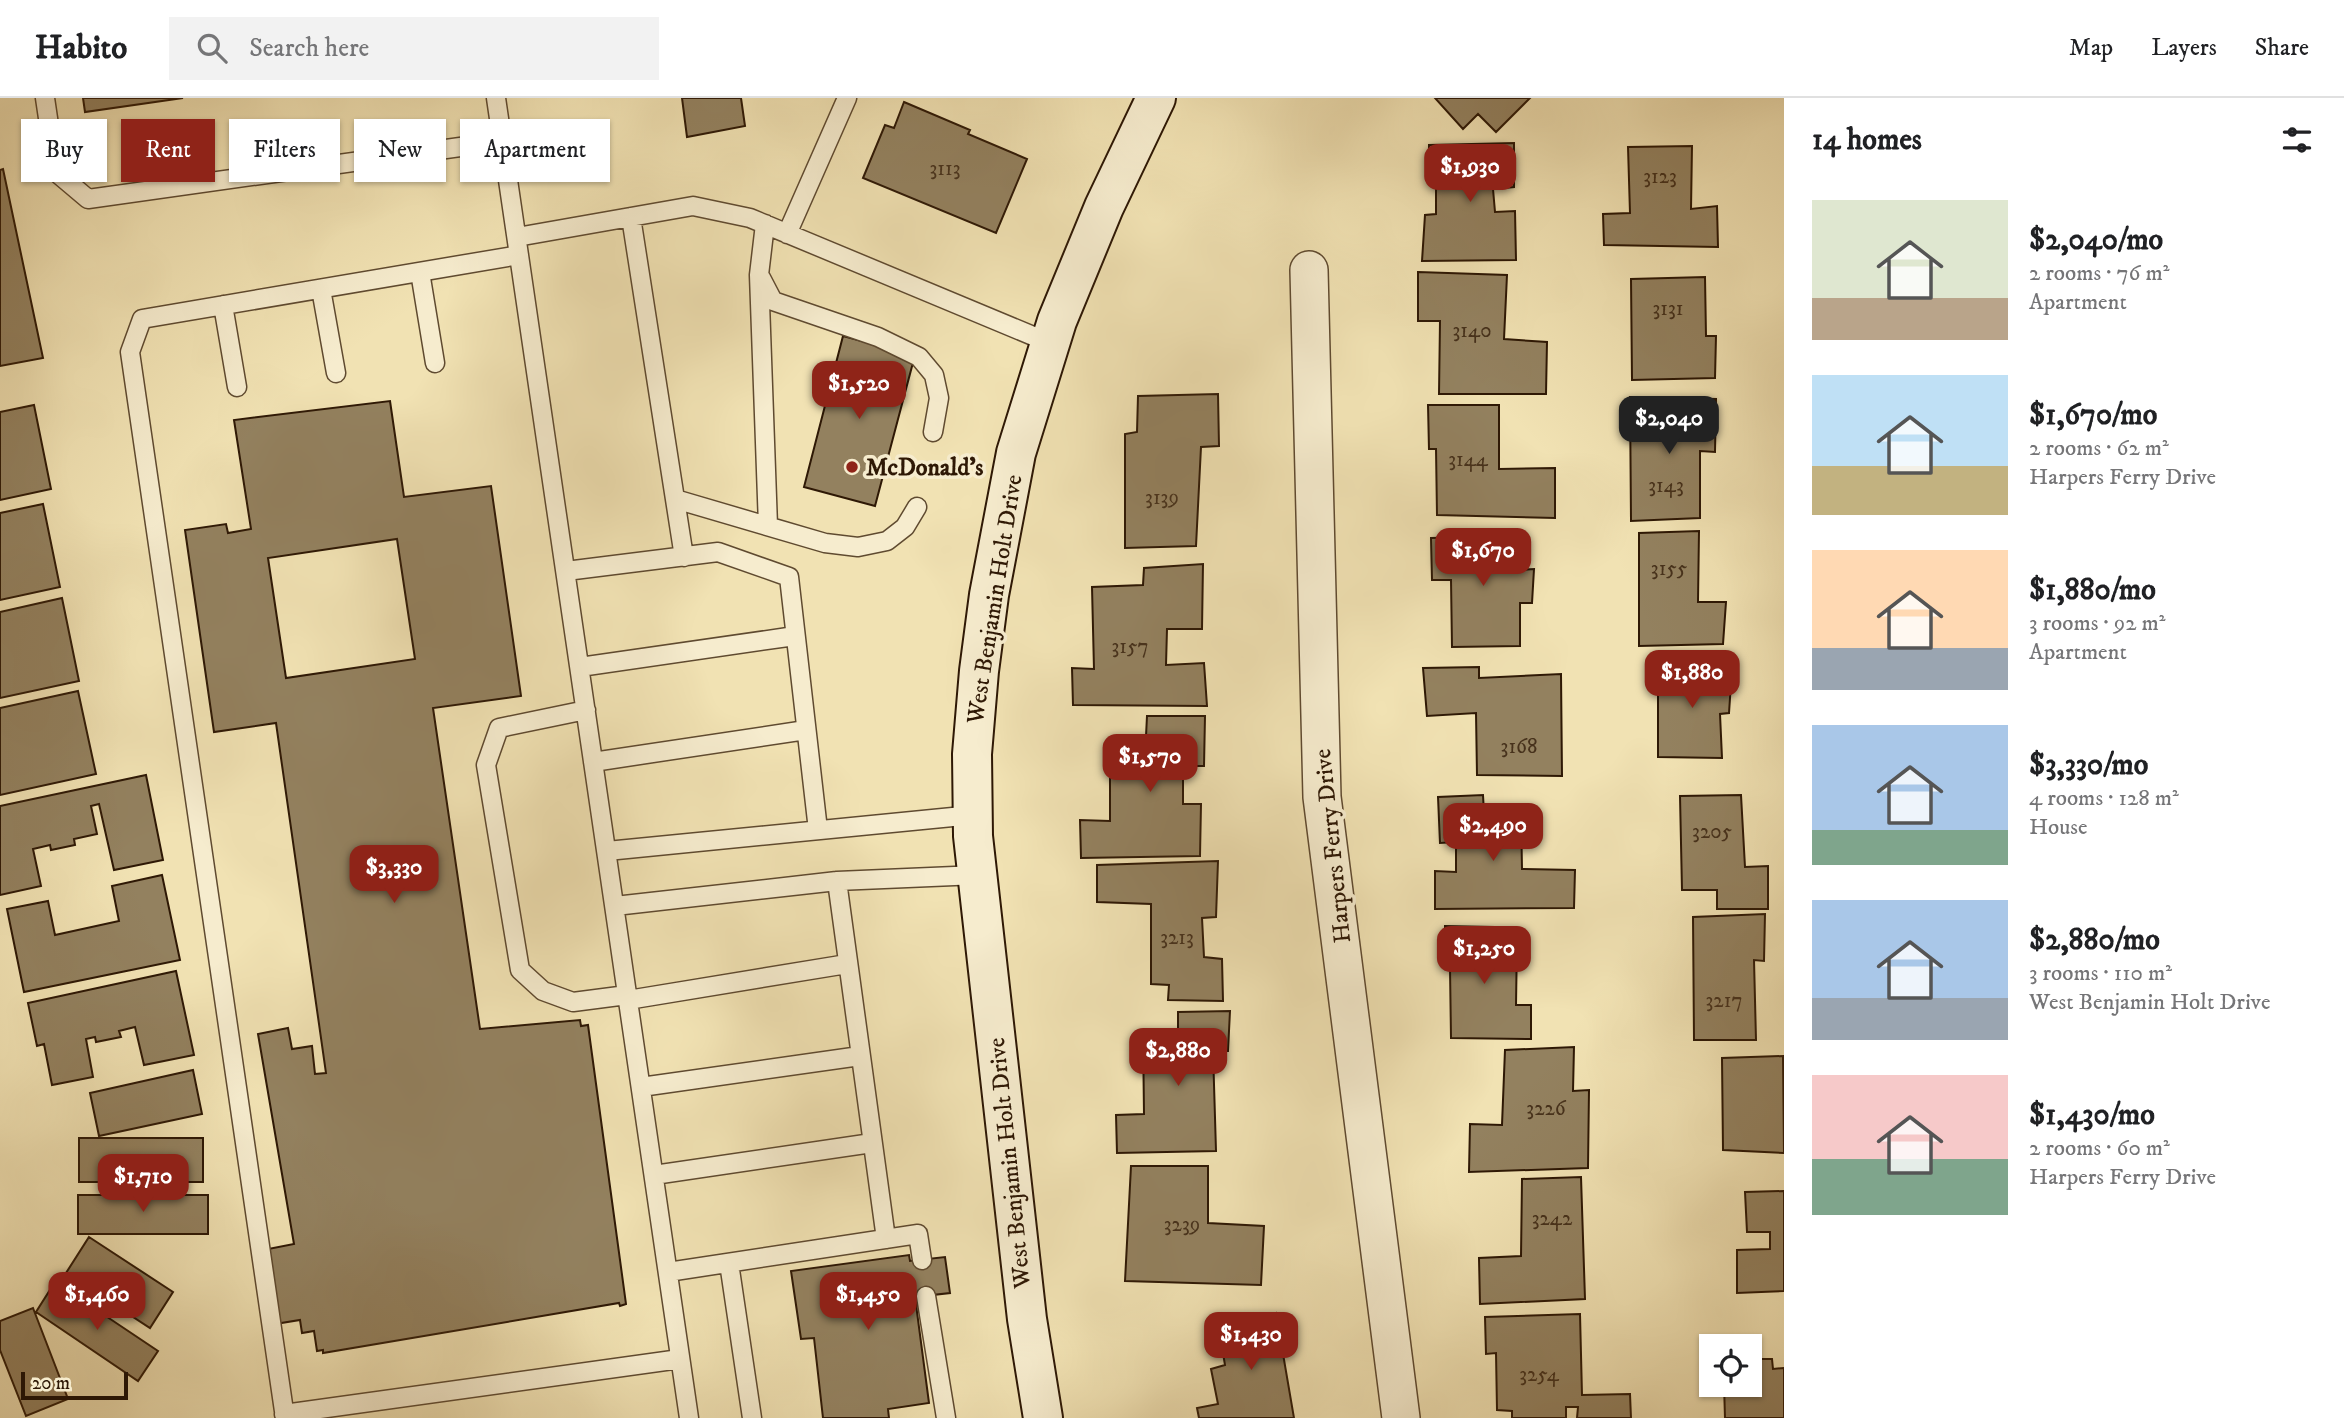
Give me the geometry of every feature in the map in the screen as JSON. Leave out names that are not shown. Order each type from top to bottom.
[{"type":"main road","name":"West Benjamin Holt Drive","points":[[1044,1418],[1027,1318],[978,875],[972,754],[979,671],[989,595],[1016,453],[1057,321],[1104,207],[1156,98]]},
{"type":"street","name":"Harpers Ferry Drive","points":[[1309,271],[1322,797],[1401,1418]]},
{"type":"lane","points":[[45,98],[56,172],[88,199],[460,147]]},
{"type":"lane","points":[[496,98],[499,119]]},
{"type":"lane","points":[[787,234],[847,98]]},
{"type":"lane","points":[[509,182],[689,1418]]},
{"type":"lane","points":[[517,237],[693,206],[750,218],[1050,343]]},
{"type":"lane","points":[[631,217],[684,557]]},
{"type":"lane","points":[[765,224],[759,275],[768,526]]},
{"type":"lane","points":[[519,255],[142,319],[130,352],[285,1416],[680,1359]]},
{"type":"lane","points":[[420,272],[435,363]]},
{"type":"lane","points":[[759,275],[773,301],[878,337],[919,357],[934,375],[939,398],[933,432]]},
{"type":"lane","points":[[321,289],[337,373]]},
{"type":"lane","points":[[223,305],[237,387]]},
{"type":"lane","points":[[675,499],[825,543],[858,547],[887,541],[905,527],[917,507]]},
{"type":"lane","points":[[566,571],[718,552],[789,577],[818,830]]},
{"type":"lane","points":[[580,667],[796,636]]},
{"type":"lane","points":[[586,710],[499,728],[486,765],[520,970],[543,991],[573,1002],[628,997],[847,964]]},
{"type":"lane","points":[[593,762],[806,730]]},
{"type":"lane","points":[[607,851],[973,815]]},
{"type":"lane","points":[[615,906],[837,881],[978,875]]},
{"type":"lane","points":[[837,881],[886,1239]]},
{"type":"lane","points":[[641,1087],[860,1056]]},
{"type":"lane","points":[[654,1175],[872,1143]]},
{"type":"lane","points":[[668,1272],[918,1234],[922,1260]]},
{"type":"lane","points":[[729,1264],[752,1418]]},
{"type":"lane","points":[[926,1296],[946,1418]]},
{"type":"building","points":[[83,98],[183,98],[85,112]]},
{"type":"building","points":[[682,98],[741,98],[745,126],[687,137]]},
{"type":"building","points":[[1435,98],[1530,98],[1496,132],[1478,114],[1463,129]]},
{"type":"building","points":[[904,102],[970,130],[968,134],[1027,159],[996,233],[863,178],[885,125],[894,128]]},
{"type":"building","points":[[1514,143],[1514,187],[1493,189],[1495,212],[1515,211],[1516,260],[1422,261],[1425,215],[1436,214],[1436,183],[1429,183],[1429,145]]},
{"type":"building","points":[[1692,146],[1691,209],[1717,206],[1718,247],[1604,245],[1603,214],[1630,213],[1628,147]]},
{"type":"building","points":[[3,169],[43,358],[0,366],[0,170]]},
{"type":"building","points":[[1418,272],[1507,275],[1504,339],[1547,342],[1546,394],[1439,394],[1440,321],[1418,321]]},
{"type":"building","points":[[1705,277],[1706,336],[1716,336],[1715,378],[1632,380],[1631,279]]},
{"type":"building","points":[[843,336],[915,355],[875,506],[804,487]]},
{"type":"building","points":[[1218,394],[1219,446],[1201,447],[1196,546],[1125,548],[1125,434],[1137,432],[1138,396]]},
{"type":"building","points":[[1630,397],[1716,399],[1715,452],[1700,451],[1700,518],[1631,521]]},
{"type":"building","points":[[390,401],[404,497],[491,486],[521,696],[433,708],[480,1029],[580,1020],[581,1026],[588,1025],[626,1304],[620,1306],[619,1303],[323,1353],[323,1350],[317,1351],[314,1331],[302,1333],[300,1320],[275,1324],[263,1250],[294,1244],[258,1034],[288,1028],[292,1049],[312,1046],[315,1074],[326,1073],[276,723],[214,732],[185,530],[226,524],[228,533],[251,529],[234,420]],"holes":[[[397,539],[415,659],[286,678],[268,558]]]},
{"type":"building","points":[[34,405],[51,489],[0,500],[0,412]]},
{"type":"building","points":[[1428,405],[1499,405],[1499,469],[1555,468],[1555,518],[1437,515],[1436,449],[1429,449]]},
{"type":"building","points":[[43,504],[60,587],[0,600],[0,513]]},
{"type":"building","points":[[1699,531],[1698,602],[1726,602],[1723,644],[1639,646],[1639,533]]},
{"type":"building","points":[[1519,536],[1518,570],[1534,569],[1532,603],[1520,603],[1520,646],[1452,647],[1451,580],[1432,580],[1431,538]]},
{"type":"building","points":[[1203,564],[1202,629],[1167,629],[1166,665],[1204,663],[1207,706],[1073,705],[1072,668],[1094,669],[1092,587],[1143,585],[1144,568]]},
{"type":"building","points":[[62,598],[79,681],[0,698],[0,612]]},
{"type":"building","points":[[1658,665],[1732,668],[1729,713],[1720,714],[1722,758],[1658,757]]},
{"type":"building","points":[[1479,667],[1479,678],[1561,674],[1562,776],[1477,775],[1476,713],[1427,716],[1423,668]]},
{"type":"building","points":[[78,691],[96,774],[0,795],[0,708]]},
{"type":"building","points":[[1147,716],[1205,716],[1204,766],[1183,766],[1183,804],[1201,804],[1200,856],[1081,858],[1080,820],[1110,821],[1110,738],[1146,736]]},
{"type":"building","points":[[146,775],[163,860],[114,870],[99,804],[91,806],[97,834],[74,839],[75,845],[51,850],[50,845],[33,849],[41,886],[0,895],[0,806]]},
{"type":"building","points":[[1483,795],[1484,813],[1521,813],[1522,869],[1575,870],[1574,908],[1435,909],[1435,871],[1456,872],[1456,842],[1440,843],[1438,797]]},
{"type":"building","points":[[1741,795],[1745,867],[1768,866],[1768,909],[1717,909],[1717,890],[1682,890],[1680,796]]},
{"type":"building","points":[[1218,861],[1216,917],[1202,918],[1204,957],[1222,959],[1223,1001],[1168,1000],[1169,985],[1151,984],[1151,904],[1097,902],[1097,865]]},
{"type":"building","points":[[162,875],[180,960],[24,992],[7,909],[48,901],[55,935],[119,921],[112,886]]},
{"type":"building","points":[[1765,914],[1764,961],[1754,960],[1756,1040],[1694,1040],[1693,917]]},
{"type":"building","points":[[1445,926],[1494,927],[1494,939],[1517,939],[1516,1005],[1531,1005],[1531,1039],[1451,1038],[1450,968],[1445,969]]},
{"type":"building","points":[[176,971],[194,1055],[144,1065],[135,1027],[119,1031],[121,1037],[96,1042],[95,1037],[86,1039],[93,1077],[52,1085],[44,1044],[37,1046],[28,1003]]},
{"type":"building","points":[[1230,1011],[1228,1051],[1213,1051],[1216,1151],[1117,1153],[1116,1115],[1144,1114],[1143,1032],[1178,1031],[1178,1012]]},
{"type":"building","points":[[1574,1047],[1573,1091],[1589,1090],[1588,1168],[1469,1172],[1470,1124],[1502,1125],[1505,1050]]},
{"type":"building","points":[[1783,1056],[1784,1153],[1723,1150],[1722,1058]]},
{"type":"building","points":[[193,1070],[202,1114],[99,1136],[90,1093]]},
{"type":"building","points":[[79,1138],[203,1138],[203,1182],[79,1182]]},
{"type":"building","points":[[1131,1166],[1208,1166],[1208,1223],[1264,1226],[1261,1285],[1125,1281]]},
{"type":"building","points":[[1581,1177],[1585,1299],[1480,1304],[1479,1258],[1521,1256],[1522,1179]]},
{"type":"building","points":[[1784,1191],[1784,1291],[1737,1293],[1737,1250],[1770,1249],[1770,1232],[1747,1232],[1745,1192]]},
{"type":"building","points":[[78,1195],[208,1195],[208,1234],[78,1234]]},
{"type":"building","points":[[89,1237],[173,1292],[150,1328],[66,1273]]},
{"type":"building","points":[[909,1255],[910,1261],[945,1257],[950,1293],[915,1297],[929,1403],[888,1409],[889,1418],[823,1418],[814,1338],[801,1339],[791,1271]]},
{"type":"building","points":[[55,1282],[158,1351],[138,1381],[36,1312]]},
{"type":"building","points":[[33,1308],[68,1399],[26,1416],[0,1350],[0,1321]]},
{"type":"building","points":[[1276,1313],[1294,1418],[1199,1418],[1197,1408],[1218,1404],[1211,1369],[1225,1365],[1218,1323]]},
{"type":"building","points":[[1580,1314],[1582,1395],[1630,1394],[1631,1418],[1577,1418],[1578,1407],[1566,1407],[1566,1418],[1512,1418],[1512,1411],[1497,1410],[1496,1353],[1486,1354],[1485,1317]]},
{"type":"building","points":[[1762,1359],[1772,1359],[1773,1369],[1784,1368],[1784,1418],[1725,1418],[1724,1397],[1762,1397]]},
{"type":"place","name":"McDonald's","points":[[852,467]]}]
